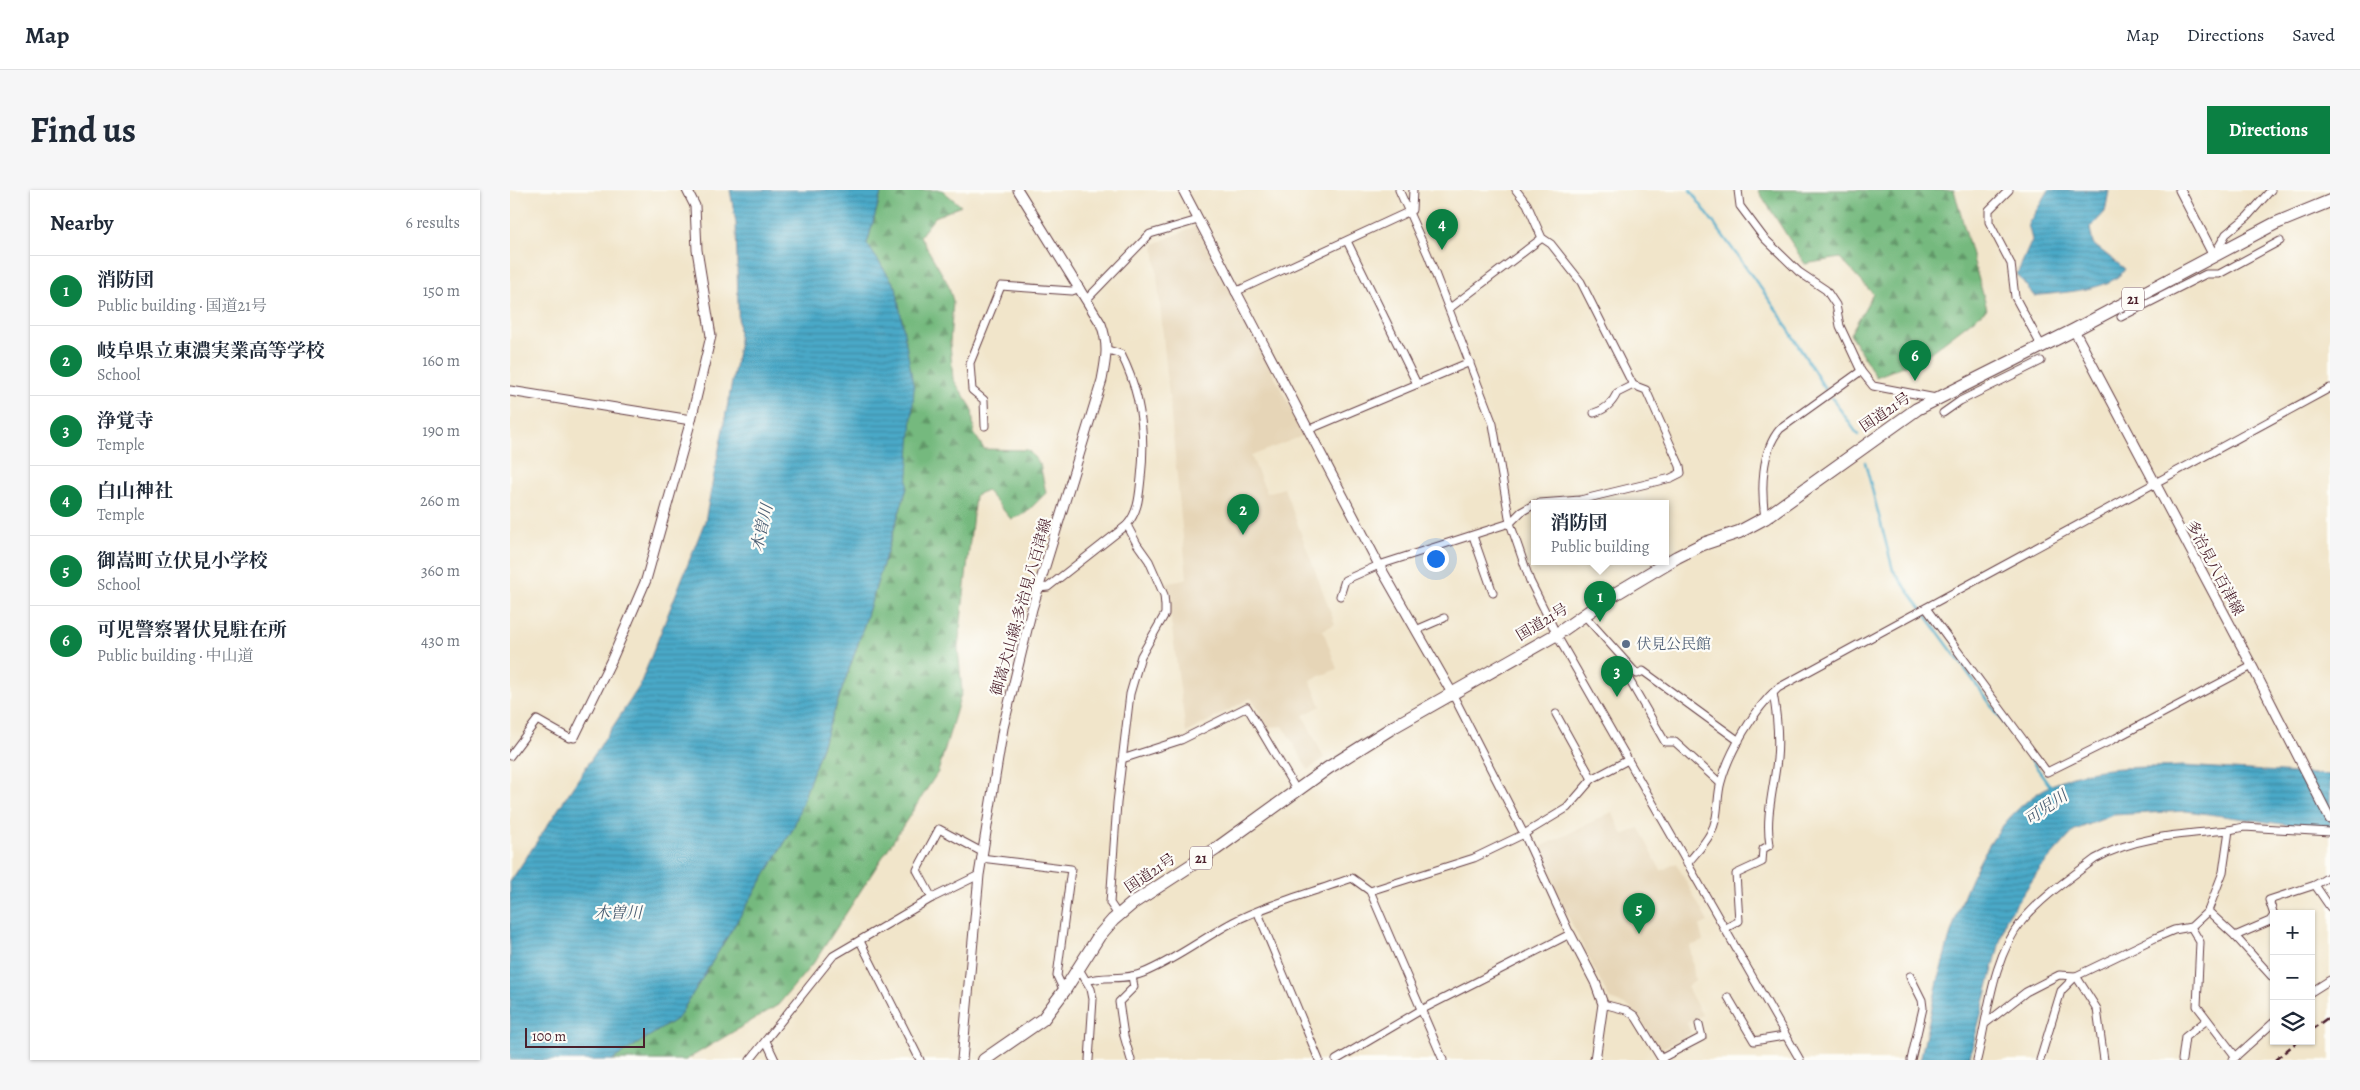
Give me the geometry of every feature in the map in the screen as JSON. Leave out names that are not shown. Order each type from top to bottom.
[{"type":"highway","name":"国道21号","points":[[1669,562],[1703,544],[1739,532],[1765,518],[1898,421],[1937,398],[2042,347],[2274,224],[2330,201]]},
{"type":"highway","name":"国道21号","points":[[984,1060],[1043,1019],[1100,936],[1118,915],[1345,758],[1452,693],[1557,634],[1664,565]]},
{"type":"main road","points":[[574,737],[612,659],[646,580],[691,420],[711,336],[697,250],[695,206],[687,190]]},
{"type":"main road","name":"御嵩犬山線;多治見八百津線","points":[[962,1060],[979,875],[1002,728],[1022,646],[1102,380],[1108,350],[1104,331],[1080,288],[1018,190]]},
{"type":"main road","points":[[1182,190],[1310,429],[1379,565],[1452,693]]},
{"type":"main road","points":[[2180,190],[2214,256]]},
{"type":"main road","name":"多治見八百津線","points":[[2074,330],[2252,666],[2295,754],[2330,819]]},
{"type":"main road","points":[[510,391],[691,420]]},
{"type":"main road","points":[[1570,934],[1595,982],[1603,1004],[1595,1060]]},
{"type":"street","points":[[1399,190],[1450,308],[1493,424],[1510,523],[1530,582],[1628,760],[1784,1036],[1800,1060]]},
{"type":"street","points":[[1235,292],[1412,210],[1413,190]]},
{"type":"street","points":[[1516,190],[1527,204],[1542,238],[1551,244],[1581,282],[1633,385],[1646,390],[1680,466],[1681,473],[1671,478],[1580,500]]},
{"type":"street","points":[[1738,190],[1740,206],[1764,238],[1799,272],[1826,290],[1836,306],[1840,326],[1861,370],[1873,386],[1937,398]]},
{"type":"street","points":[[2009,190],[1990,210],[1989,222],[2011,264],[2015,297],[2042,347]]},
{"type":"street","points":[[2214,256],[2226,234],[2247,217],[2271,190]]},
{"type":"street","points":[[1086,299],[1150,234],[1198,220]]},
{"type":"street","points":[[1450,308],[1542,238]]},
{"type":"street","points":[[1347,241],[1417,384]]},
{"type":"street","points":[[2121,317],[2206,274],[2219,274],[2280,241]]},
{"type":"street","points":[[985,426],[984,400],[972,390],[970,363],[1001,286],[1072,291],[1080,288]]},
{"type":"street","points":[[1039,588],[1048,587],[1127,525],[1138,507],[1144,452],[1142,424],[1134,383],[1128,367],[1121,354],[1108,350]]},
{"type":"street","points":[[1943,413],[1960,401],[2041,361]]},
{"type":"street","points":[[1310,429],[1470,362]]},
{"type":"street","points":[[1765,518],[1763,484],[1765,464],[1775,435],[1861,370]]},
{"type":"street","points":[[1594,413],[1603,410],[1613,400],[1616,393],[1633,385]]},
{"type":"street","points":[[1687,864],[1710,834],[1718,810],[1720,783],[1739,741],[1765,700],[1773,693],[2330,388]]},
{"type":"street","points":[[1340,596],[1346,580],[1379,565],[1510,523],[1521,512],[1531,506]]},
{"type":"street","points":[[1118,915],[1110,903],[1122,759],[1130,694],[1141,656],[1164,614],[1165,606],[1164,595],[1149,561],[1127,525]]},
{"type":"street","points":[[1473,536],[1493,593]]},
{"type":"street","points":[[1926,608],[2047,772],[2252,666]]},
{"type":"street","points":[[1584,615],[1637,674],[1642,671],[1739,741]]},
{"type":"street","points":[[1416,630],[1444,618]]},
{"type":"street","points":[[1627,664],[1623,669],[1665,742],[1674,742],[1720,783]]},
{"type":"street","points":[[1336,1060],[1420,1010],[1570,934],[1524,834],[1452,693]]},
{"type":"street","points":[[1724,929],[1739,921],[1736,874],[1762,862],[1764,849],[1770,845],[1767,830],[1777,759],[1777,717],[1773,693]]},
{"type":"street","points":[[1122,759],[1181,740],[1247,707],[1298,791]]},
{"type":"street","points":[[1556,714],[1592,780]]},
{"type":"street","points":[[510,756],[536,720],[569,738],[574,737]]},
{"type":"street","points":[[1370,891],[1474,858],[1524,834],[1567,808],[1592,780],[1628,760]]},
{"type":"street","points":[[1977,1060],[1996,979],[2013,936],[2033,908],[2106,852],[2163,836],[2244,827],[2330,832]]},
{"type":"street","points":[[932,898],[917,870],[939,829],[982,854],[1070,869],[1057,976],[1064,991]]},
{"type":"street","points":[[2040,1060],[2061,990],[2076,976],[2174,930],[2191,928],[2208,911],[2222,872],[2229,830]]},
{"type":"street","points":[[750,1060],[833,956],[932,898],[979,875]]},
{"type":"street","points":[[2235,936],[2270,921],[2274,915],[2269,900],[2315,885],[2330,876]]},
{"type":"street","points":[[1087,980],[1101,976],[1122,979],[1132,976],[1185,952],[1234,922],[1352,878],[1370,891],[1443,1060]]},
{"type":"street","points":[[2315,885],[2330,907]]},
{"type":"street","points":[[2208,911],[2235,936],[2270,975]]},
{"type":"street","points":[[1258,913],[1319,1060]]},
{"type":"street","points":[[2191,928],[2200,942],[2197,1006],[2234,1059],[2270,1026]]},
{"type":"street","points":[[860,941],[920,1060]]},
{"type":"street","points":[[1079,968],[1087,980],[1093,999],[1089,1060]]},
{"type":"street","points":[[1986,1023],[2026,992],[2059,975],[2076,976]]},
{"type":"street","points":[[1131,1060],[1124,1036],[1119,1002],[1134,987],[1132,976]]},
{"type":"street","points":[[1910,976],[1922,1000],[1923,1008],[1911,1060]]},
{"type":"street","points":[[2076,976],[2097,1010],[2104,1060]]},
{"type":"street","points":[[2315,989],[2330,980]]},
{"type":"street","points":[[1728,997],[1754,1041],[1784,1036]]},
{"type":"street","points":[[1603,1004],[1626,1010],[1635,1016],[1662,1059],[1702,1037],[1700,1024]]},
{"type":"street","points":[[2182,1060],[2185,1037],[2206,1020]]},
{"type":"street","points":[[766,1041],[776,1060]]},
{"type":"shaded area","points":[[1196,226],[1305,435],[1251,456],[1267,493],[1284,488],[1335,624],[1323,630],[1337,669],[1310,680],[1321,706],[1303,715],[1324,758],[1308,770],[1283,726],[1268,727],[1251,698],[1186,733],[1166,584],[1187,578],[1154,244]]},
{"type":"shaded area","points":[[1612,812],[1623,835],[1639,828],[1661,871],[1676,863],[1708,922],[1699,926],[1703,941],[1690,946],[1695,981],[1687,987],[1702,1015],[1687,1023],[1691,1033],[1658,1050],[1641,1019],[1631,1008],[1609,998],[1535,850]]},
{"type":"green space","points":[[882,190],[942,190],[961,206],[935,217],[920,236],[948,284],[953,301],[950,343],[953,379],[972,408],[974,433],[984,449],[1028,450],[1040,464],[1046,493],[1026,513],[1011,519],[986,490],[975,496],[958,648],[962,691],[938,772],[815,961],[778,1005],[686,1060],[612,1060],[678,1018],[793,829],[859,641],[907,488],[896,287],[867,244]]},
{"type":"green space","points":[[1758,190],[1954,190],[1987,309],[1923,358],[1876,377],[1850,334],[1873,294],[1840,258],[1805,264]]},
{"type":"water","name":"木曽川","points":[[730,190],[882,190],[867,244],[896,287],[914,389],[907,488],[859,641],[793,829],[678,1018],[612,1060],[510,1060],[510,882],[639,687],[705,521],[739,346],[736,223]]},
{"type":"water","points":[[2049,190],[2109,191],[2105,212],[2090,228],[2093,244],[2125,269],[2118,277],[2096,287],[2083,290],[2034,296],[2017,274],[2032,240],[2028,224]]},
{"type":"water","name":"可児川","points":[[2183,766],[2330,775],[2330,828],[2319,829],[2186,811],[2113,815],[2075,830],[2040,869],[2006,919],[1969,1060],[1920,1060],[1949,938],[1964,897],[1982,858],[2005,823],[2034,796],[2070,777],[2098,770]]},
{"type":"waterway","points":[[1690,190],[1778,312],[1825,389]]},
{"type":"waterway","points":[[1832,398],[1858,435]]},
{"type":"waterway","name":"可児川","points":[[1865,462],[1893,570],[2053,790]]},
{"type":"railway","points":[[2315,1027],[2330,1016]]},
{"type":"railway","points":[[2275,1060],[2293,1045]]},
{"type":"place","name":"白山神社","points":[[1442,250]]},
{"type":"place","name":"可児警察署伏見駐在所","points":[[1915,381]]},
{"type":"place","name":"岐阜県立東濃実業高等学校","points":[[1243,535]]},
{"type":"place","name":"消防団","points":[[1600,622]]},
{"type":"place","name":"伏見公民館","points":[[1626,644]]},
{"type":"place","name":"浄覚寺","points":[[1617,697]]},
{"type":"place","name":"御嵩町立伏見小学校","points":[[1639,934]]}]
